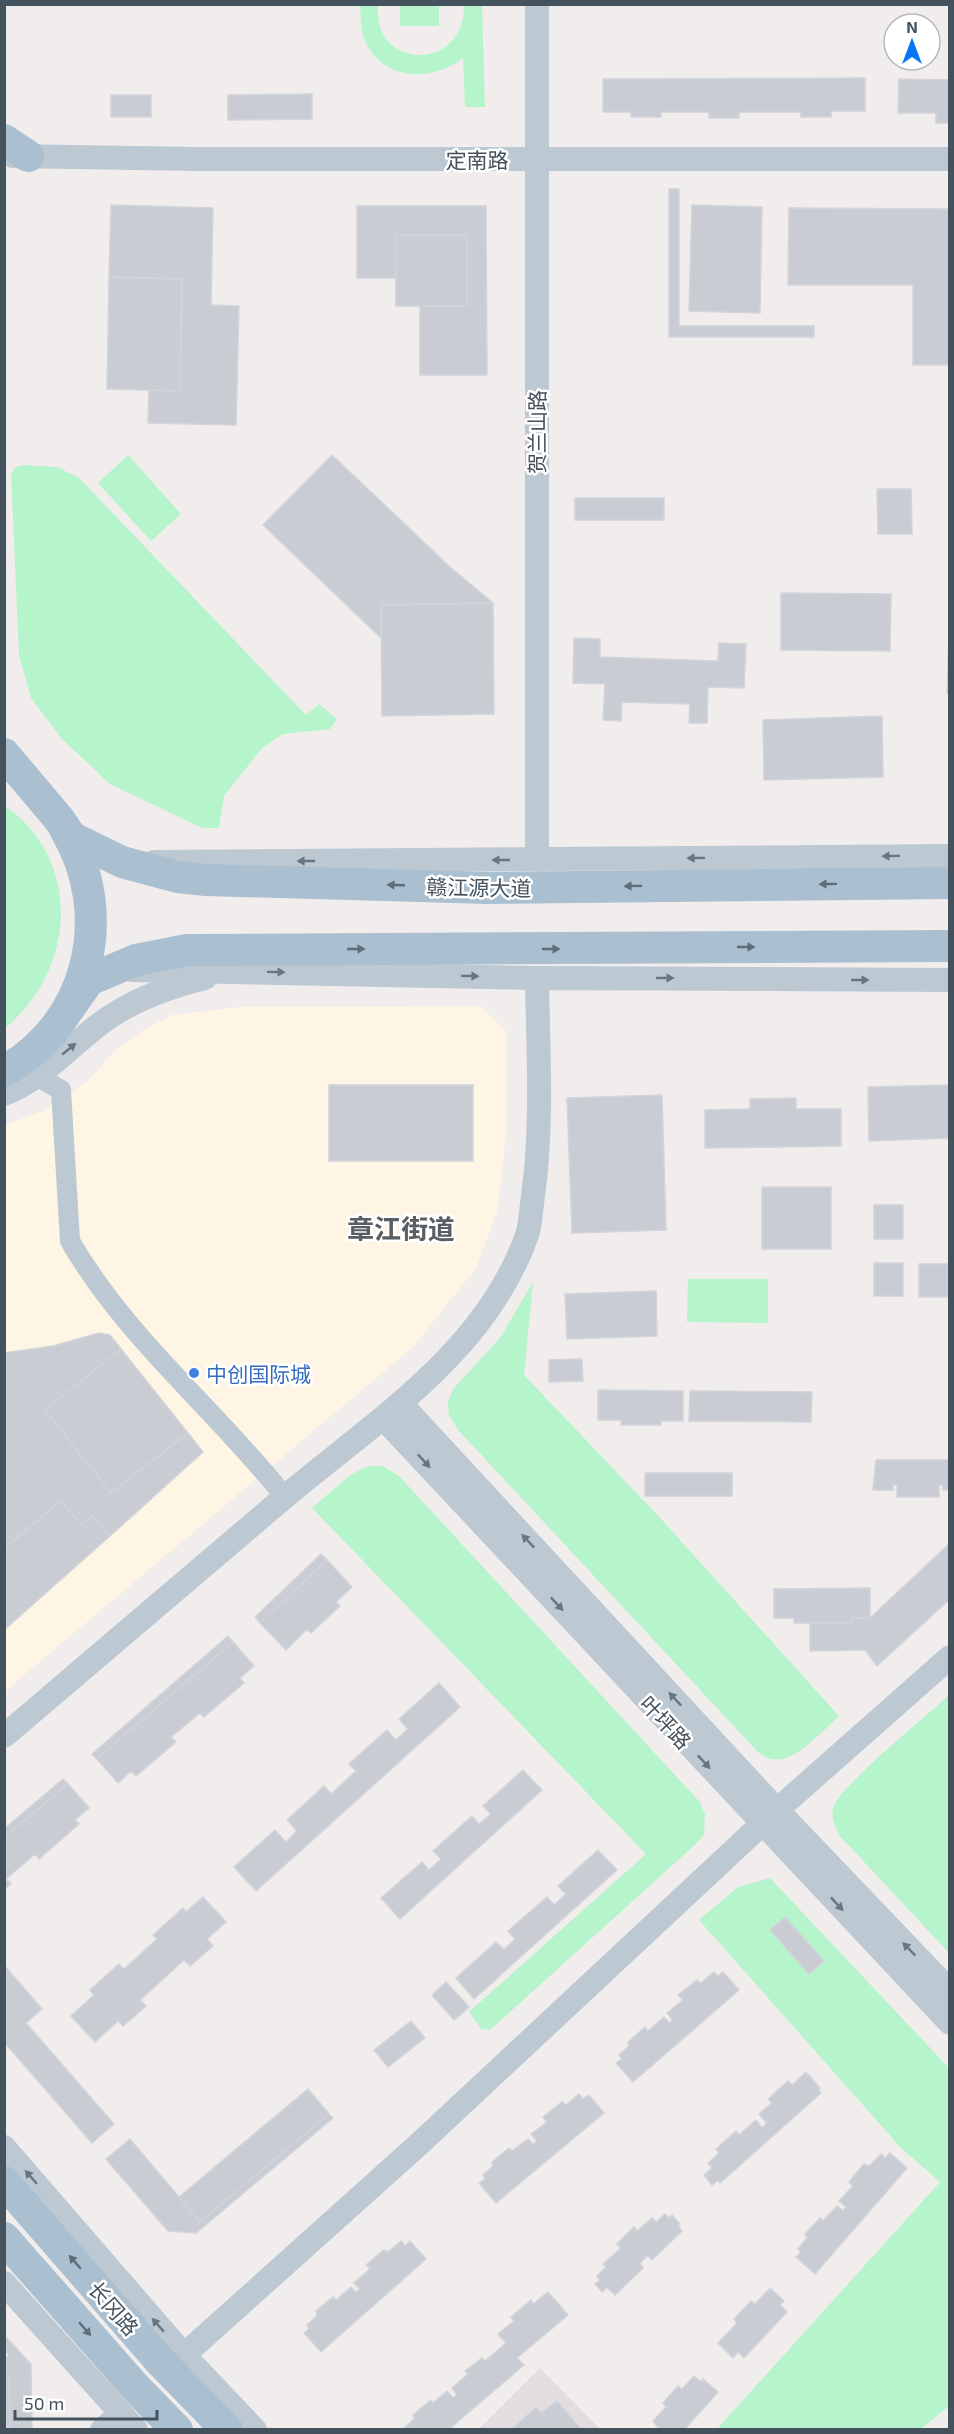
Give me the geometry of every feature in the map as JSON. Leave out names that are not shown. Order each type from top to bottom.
[{"type":"main road","points":[[4,754],[37,794]]},
{"type":"main road","points":[[4,771],[37,794]]},
{"type":"main road","name":"赣江源大道","points":[[37,794],[71,837],[122,862],[178,877],[206,880],[488,888],[950,883]]},
{"type":"main road","points":[[19,1070],[51,1034],[70,1007],[84,976],[91,944],[92,911],[87,878],[80,858],[59,819]]},
{"type":"main road","points":[[51,1034],[89,980],[112,969],[162,954],[213,948],[950,946]]},
{"type":"main road","name":"长冈路","points":[[4,2182],[160,2361],[227,2430]]},
{"type":"main road","name":"长冈路","points":[[4,2238],[136,2388],[177,2430]]},
{"type":"street","name":"贺兰山路","points":[[537,4],[537,860]]},
{"type":"street","name":"定南路","points":[[10,155],[950,159]]},
{"type":"street","points":[[122,862],[950,856]]},
{"type":"street","points":[[112,969],[537,978],[950,980]]},
{"type":"street","points":[[4,1094],[19,1070],[123,1009],[158,992],[231,972]]},
{"type":"street","points":[[4,1736],[285,1497],[392,1411],[451,1356],[492,1302],[513,1268],[528,1233],[539,1138],[537,978]]},
{"type":"street","points":[[19,1070],[61,1090],[70,1241],[81,1259],[119,1313],[285,1497]]},
{"type":"street","name":"叶坪路","points":[[392,1411],[770,1818],[950,2023]]},
{"type":"street","points":[[184,2355],[426,2137],[770,1818],[950,1657]]},
{"type":"street","name":"叶坪路","points":[[770,1818],[950,1991]]},
{"type":"street","points":[[4,2147],[184,2355],[255,2430]]},
{"type":"street","points":[[4,2283],[128,2422],[102,2430]]},
{"type":"shaded area","name":"中创国际城","points":[[480,1006],[506,1031],[506,1133],[498,1208],[476,1268],[413,1347],[5,1691],[5,1125],[43,1111],[87,1081],[116,1050],[145,1029],[172,1015],[242,1007]]},
{"type":"shaded area","points":[[540,2368],[600,2429],[478,2430]]},
{"type":"green space","points":[[360,5],[378,5],[379,23],[386,38],[397,49],[411,54],[426,54],[440,50],[453,40],[461,25],[464,5],[482,5],[485,107],[465,107],[463,58],[451,66],[423,74],[396,71],[384,64],[373,54],[365,41],[361,28]]},
{"type":"green space","points":[[400,5],[439,5],[439,26],[400,26]]},
{"type":"green space","points":[[128,455],[181,514],[151,541],[98,483]]},
{"type":"green space","points":[[23,465],[57,467],[79,478],[306,715],[319,704],[337,719],[330,729],[283,734],[262,748],[224,796],[219,828],[202,828],[110,784],[62,739],[31,698],[19,655],[11,474],[16,467]]},
{"type":"green space","points":[[5,806],[31,829],[48,856],[58,885],[61,916],[57,947],[46,977],[28,1004],[5,1028]]},
{"type":"green space","points":[[688,1279],[768,1279],[768,1323],[687,1322]]},
{"type":"green space","points":[[533,1282],[524,1375],[662,1520],[839,1716],[811,1742],[790,1757],[768,1758],[757,1751],[459,1431],[449,1416],[448,1401],[454,1388],[500,1338]]},
{"type":"green space","points":[[368,1466],[383,1466],[399,1476],[699,1801],[705,1814],[704,1835],[697,1843],[490,2030],[481,2029],[469,2012],[646,1854],[312,1508],[350,1475]]},
{"type":"green space","points":[[949,1695],[949,1953],[840,1836],[833,1814],[834,1806],[853,1782]]},
{"type":"green space","points":[[770,1878],[949,2068],[949,2406],[921,2429],[717,2429],[940,2182],[901,2148],[699,1920],[738,1887]]},
{"type":"building","points":[[865,78],[865,111],[831,111],[831,117],[801,117],[801,112],[739,112],[739,118],[709,118],[709,112],[661,112],[661,117],[631,117],[631,112],[603,112],[603,79]]},
{"type":"building","points":[[899,79],[950,80],[950,123],[936,123],[936,113],[898,113]]},
{"type":"building","points":[[312,94],[312,119],[228,120],[228,95]]},
{"type":"building","points":[[111,95],[151,95],[151,117],[111,117]]},
{"type":"building","points":[[669,189],[679,189],[679,326],[814,326],[814,337],[669,337]]},
{"type":"building","points":[[111,205],[213,208],[211,305],[239,306],[236,425],[148,423],[149,390],[180,391],[182,279],[109,277]]},
{"type":"building","points":[[692,205],[762,207],[760,313],[689,311]]},
{"type":"building","points":[[357,206],[486,206],[487,375],[420,375],[420,306],[467,306],[467,235],[396,235],[396,278],[357,278]]},
{"type":"building","points":[[789,208],[950,209],[950,365],[913,365],[913,285],[788,285]]},
{"type":"building","points":[[396,235],[467,235],[467,306],[396,306]]},
{"type":"building","points":[[109,277],[182,279],[180,391],[107,389]]},
{"type":"building","points":[[332,455],[450,567],[493,603],[381,605],[381,638],[263,525]]},
{"type":"building","points":[[877,489],[911,489],[912,534],[878,534]]},
{"type":"building","points":[[575,498],[664,498],[664,520],[575,520]]},
{"type":"building","points":[[781,593],[891,594],[890,651],[781,650]]},
{"type":"building","points":[[493,603],[494,714],[382,716],[381,605]]},
{"type":"building","points":[[950,610],[950,693],[947,693]]},
{"type":"building","points":[[574,638],[600,639],[600,657],[718,661],[719,643],[746,644],[744,688],[708,687],[707,723],[689,723],[690,704],[622,702],[621,721],[603,720],[605,684],[573,683]]},
{"type":"building","points":[[882,716],[883,777],[764,780],[763,720]]},
{"type":"building","points":[[329,1085],[473,1085],[473,1161],[329,1161]]},
{"type":"building","points":[[950,1085],[950,1138],[869,1141],[868,1087]]},
{"type":"building","points":[[662,1095],[666,1230],[572,1233],[567,1098]]},
{"type":"building","points":[[796,1098],[796,1109],[841,1109],[841,1146],[705,1148],[705,1110],[750,1109],[750,1099]]},
{"type":"building","points":[[762,1187],[831,1187],[831,1249],[762,1249]]},
{"type":"building","points":[[874,1205],[903,1205],[903,1239],[874,1239]]},
{"type":"building","points":[[874,1263],[903,1263],[903,1296],[874,1296]]},
{"type":"building","points":[[919,1264],[948,1264],[948,1297],[919,1297]]},
{"type":"building","points":[[656,1291],[657,1336],[567,1339],[565,1294]]},
{"type":"building","points":[[99,1333],[110,1335],[121,1349],[45,1410],[111,1493],[188,1433],[203,1452],[110,1536],[92,1516],[82,1525],[60,1501],[4,1549],[4,1353],[53,1346]]},
{"type":"building","points":[[121,1349],[188,1433],[111,1493],[45,1410]]},
{"type":"building","points":[[582,1359],[583,1381],[549,1382],[549,1360]]},
{"type":"building","points":[[598,1390],[683,1391],[683,1421],[661,1421],[661,1425],[621,1425],[621,1420],[598,1420]]},
{"type":"building","points":[[690,1391],[812,1392],[811,1422],[689,1421]]},
{"type":"building","points":[[876,1460],[950,1460],[950,1490],[943,1490],[943,1485],[939,1485],[939,1497],[897,1497],[897,1485],[893,1485],[893,1490],[873,1490]]},
{"type":"building","points":[[645,1473],[732,1473],[732,1496],[645,1496]]},
{"type":"building","points":[[60,1501],[82,1525],[92,1516],[110,1536],[4,1630],[4,1549]]},
{"type":"building","points":[[950,1543],[950,1599],[877,1666],[865,1650],[810,1651],[810,1623],[853,1623],[853,1618],[870,1618]]},
{"type":"building","points":[[321,1554],[327,1560],[260,1623],[255,1617]]},
{"type":"building","points":[[327,1560],[352,1587],[336,1602],[340,1606],[311,1633],[307,1629],[286,1650],[260,1623]]},
{"type":"building","points":[[870,1588],[870,1618],[853,1618],[853,1623],[794,1623],[794,1618],[774,1618],[774,1589]]},
{"type":"building","points":[[228,1636],[233,1642],[97,1759],[92,1754]]},
{"type":"building","points":[[233,1642],[254,1666],[240,1678],[244,1683],[204,1717],[200,1713],[171,1737],[176,1742],[136,1776],[131,1771],[118,1783],[97,1759]]},
{"type":"building","points":[[439,1683],[460,1707],[256,1891],[234,1867],[275,1830],[286,1842],[297,1831],[287,1820],[324,1786],[331,1794],[356,1771],[349,1764],[387,1730],[396,1740],[408,1729],[399,1719]]},
{"type":"building","points":[[523,1770],[542,1790],[400,1919],[381,1898],[422,1862],[429,1870],[441,1859],[433,1851],[472,1816],[479,1824],[491,1814],[483,1806]]},
{"type":"building","points":[[63,1779],[68,1784],[4,1838],[4,1829]]},
{"type":"building","points":[[68,1784],[89,1808],[75,1820],[79,1824],[39,1859],[35,1854],[6,1879],[11,1884],[4,1889],[4,1838]]},
{"type":"building","points":[[598,1850],[617,1870],[474,1999],[456,1978],[496,1942],[504,1950],[515,1939],[508,1931],[547,1897],[554,1905],[566,1894],[558,1886]]},
{"type":"building","points":[[203,1897],[226,1922],[207,1939],[213,1946],[190,1966],[184,1960],[140,2000],[146,2006],[123,2026],[118,2021],[95,2042],[71,2016],[94,1995],[90,1990],[119,1964],[124,1969],[157,1939],[153,1935],[183,1908],[186,1912]]},
{"type":"building","points":[[785,1917],[824,1961],[809,1974],[770,1930]]},
{"type":"building","points":[[4,1965],[42,2009],[26,2023],[114,2124],[92,2143],[4,2042]]},
{"type":"building","points":[[714,1972],[718,1976],[723,1972],[739,1990],[633,2082],[616,2063],[622,2059],[619,2055],[629,2046],[628,2042],[645,2027],[648,2031],[664,2017],[669,2023],[673,2020],[667,2013],[683,2000],[678,1995],[697,1980],[701,1983]]},
{"type":"building","points":[[446,1982],[469,2007],[454,2020],[432,1995]]},
{"type":"building","points":[[411,2021],[425,2038],[388,2067],[374,2050]]},
{"type":"building","points":[[806,2072],[820,2088],[818,2090],[821,2093],[720,2183],[718,2180],[712,2185],[704,2175],[712,2168],[708,2163],[719,2153],[716,2149],[736,2131],[739,2135],[756,2120],[762,2128],[767,2123],[759,2114],[772,2103],[768,2099],[788,2081],[792,2085]]},
{"type":"building","points":[[308,2089],[329,2114],[200,2222],[179,2197]]},
{"type":"building","points":[[579,2094],[583,2099],[589,2095],[604,2113],[496,2203],[479,2183],[485,2179],[483,2175],[493,2166],[492,2162],[509,2148],[512,2151],[528,2139],[533,2144],[537,2141],[531,2134],[547,2122],[543,2117],[562,2102],[566,2105]]},
{"type":"building","points":[[329,2114],[333,2118],[196,2233],[168,2231],[106,2159],[130,2139],[200,2222]]},
{"type":"building","points":[[890,2153],[907,2168],[815,2274],[796,2257],[801,2252],[798,2249],[807,2238],[805,2234],[820,2218],[823,2221],[837,2206],[843,2211],[846,2207],[839,2201],[853,2186],[849,2182],[864,2164],[869,2166],[881,2154],[885,2158]]},
{"type":"building","points":[[665,2214],[669,2218],[672,2215],[680,2224],[678,2226],[682,2231],[652,2260],[648,2255],[640,2263],[643,2268],[615,2295],[607,2287],[602,2292],[595,2284],[600,2280],[597,2276],[606,2267],[603,2264],[621,2248],[617,2244],[634,2227],[637,2231],[652,2218],[656,2222]]},
{"type":"building","points":[[401,2241],[405,2246],[410,2241],[426,2259],[321,2352],[304,2333],[309,2329],[307,2325],[317,2316],[316,2311],[333,2297],[336,2300],[351,2287],[356,2292],[360,2289],[354,2283],[370,2269],[366,2265],[384,2250],[388,2252]]},
{"type":"building","points":[[770,2288],[784,2301],[780,2305],[787,2312],[744,2358],[738,2352],[733,2358],[718,2343],[737,2323],[734,2319],[751,2301],[755,2304]]},
{"type":"building","points":[[548,2292],[568,2315],[517,2358],[524,2365],[448,2430],[402,2430],[414,2419],[413,2415],[431,2400],[433,2403],[447,2391],[453,2398],[457,2395],[452,2388],[468,2374],[465,2371],[482,2358],[485,2361],[506,2343],[498,2334],[514,2321],[511,2317],[531,2300],[533,2304]]},
{"type":"building","points":[[4,2335],[31,2364],[32,2430],[4,2430],[4,2427],[10,2426],[9,2375],[4,2375],[4,2360],[9,2355],[4,2350]]},
{"type":"building","points":[[4,2375],[9,2375],[10,2426],[4,2427]]},
{"type":"building","points":[[694,2376],[701,2382],[703,2379],[718,2392],[684,2430],[660,2430],[653,2421],[666,2407],[663,2403],[678,2386],[682,2389]]},
{"type":"building","points":[[557,2401],[582,2430],[511,2430],[536,2407],[541,2413]]},
{"type":"place","name":"中创国际城","points":[[194,1373]]},
{"type":"district","name":"章江街道","points":[[401,1228]]}]
